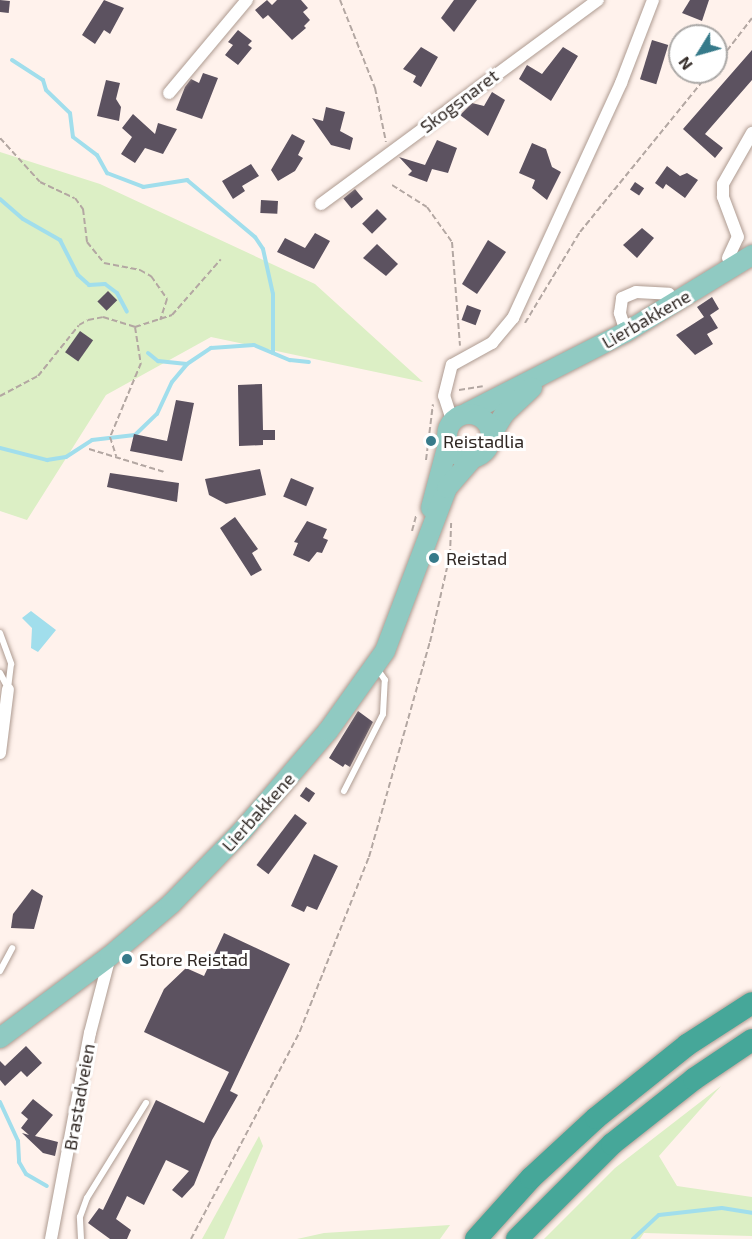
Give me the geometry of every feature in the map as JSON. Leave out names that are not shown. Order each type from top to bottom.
[{"type":"highway","points":[[476,1239],[531,1178],[596,1118],[687,1045],[752,1003]]},
{"type":"highway","points":[[517,1239],[612,1144],[678,1092],[752,1040]]},
{"type":"main road","name":"Lierbakkene","points":[[460,417],[539,380],[626,332],[752,255]]},
{"type":"main road","name":"Lierbakkene","points":[[491,435],[505,413],[539,380]]},
{"type":"main road","points":[[460,417],[483,418],[491,435],[487,449],[473,458],[459,456],[448,444],[447,433],[460,417]]},
{"type":"main road","name":"Lierbakkene","points":[[442,522],[432,497],[448,444]]},
{"type":"main road","name":"Lierbakkene","points":[[0,1038],[110,956],[171,904],[243,830],[328,731],[376,666],[402,614],[442,522],[447,488],[473,458]]},
{"type":"street","points":[[169,93],[247,0]]},
{"type":"street","name":"Skogsnaret","points":[[321,204],[598,0]]},
{"type":"street","points":[[460,417],[444,396],[452,365],[464,356],[492,343],[513,318],[621,83],[653,0]]},
{"type":"street","points":[[728,258],[738,237],[723,196],[723,184],[752,133]]},
{"type":"street","points":[[626,332],[620,313],[622,298],[636,292],[669,294]]},
{"type":"street","points":[[0,753],[3,710],[8,689]]},
{"type":"street","name":"Brastadveien","points":[[51,1239],[90,1033],[110,956]]},
{"type":"lane","points":[[0,633],[11,664],[8,689]]},
{"type":"lane","points":[[344,791],[382,714],[385,680],[376,666]]},
{"type":"lane","points":[[0,673],[8,689]]},
{"type":"lane","points":[[0,971],[12,948]]},
{"type":"lane","points":[[81,1239],[80,1217],[87,1198],[146,1102]]},
{"type":"path","points":[[340,0],[370,73],[390,153]]},
{"type":"path","points":[[728,49],[752,18]]},
{"type":"path","points":[[531,316],[579,232],[700,84]]},
{"type":"path","points":[[0,138],[40,182],[75,198],[82,209],[87,242],[99,258],[151,276],[167,299],[159,320]]},
{"type":"path","points":[[392,185],[426,207],[452,242],[455,300],[464,356]]},
{"type":"path","points":[[0,396],[38,376],[79,325],[104,317],[135,327],[159,320],[186,303],[221,259]]},
{"type":"path","points":[[116,456],[110,437],[141,363],[135,327]]},
{"type":"path","points":[[426,467],[429,414],[433,404],[444,396]]},
{"type":"path","points":[[89,449],[164,472]]},
{"type":"path","points":[[411,537],[419,506]]},
{"type":"path","points":[[191,1239],[300,1031],[369,857],[430,642],[450,555],[442,522]]},
{"type":"green space","points":[[0,152],[100,184],[315,284],[423,382],[211,337],[106,395],[27,520],[0,511]]},
{"type":"green space","points":[[721,1086],[659,1156],[677,1186],[752,1197],[752,1236],[644,1233],[640,1239],[544,1239],[615,1168]]},
{"type":"green space","points":[[259,1136],[263,1146],[224,1239],[202,1239]]},
{"type":"green space","points":[[450,1225],[440,1239],[297,1239],[324,1233]]},
{"type":"water","points":[[31,611],[56,630],[38,652],[31,648],[32,628],[22,618]]},
{"type":"building","points":[[0,0],[10,1],[9,13],[0,12]]},
{"type":"building","points":[[104,0],[124,8],[110,34],[104,30],[95,44],[82,35]]},
{"type":"building","points":[[267,0],[272,5],[277,0],[301,0],[308,8],[303,12],[310,20],[304,26],[306,28],[292,40],[268,15],[263,19],[255,10]]},
{"type":"building","points":[[454,0],[477,0],[454,32],[441,18]]},
{"type":"building","points":[[690,0],[709,0],[702,21],[682,13]]},
{"type":"building","points":[[238,30],[252,41],[248,45],[252,48],[238,65],[225,55],[233,45],[228,42]]},
{"type":"building","points":[[652,40],[668,45],[656,84],[640,79]]},
{"type":"building","points":[[421,47],[438,57],[421,87],[413,82],[416,76],[403,69]]},
{"type":"building","points":[[563,47],[578,56],[551,101],[519,79],[527,65],[542,74]]},
{"type":"building","points":[[752,50],[752,80],[705,134],[723,148],[715,158],[683,129],[722,84],[728,84],[728,77]]},
{"type":"building","points":[[203,73],[218,78],[202,119],[176,110],[185,87],[191,79],[199,83]]},
{"type":"building","points":[[106,80],[120,83],[116,99],[121,107],[119,121],[97,116]]},
{"type":"building","points":[[492,92],[505,100],[488,136],[460,115],[472,103],[484,106]]},
{"type":"building","points":[[326,107],[345,112],[340,131],[353,138],[350,150],[331,145],[312,118],[323,121]]},
{"type":"building","points":[[133,114],[155,134],[158,123],[177,129],[163,154],[145,148],[135,163],[121,154],[132,137],[122,128]]},
{"type":"building","points":[[292,134],[305,141],[298,155],[303,158],[295,171],[278,181],[271,170]]},
{"type":"building","points":[[437,140],[457,148],[448,173],[432,169],[427,182],[408,175],[412,171],[399,157],[425,165]]},
{"type":"building","points":[[532,143],[546,149],[552,167],[561,172],[547,200],[532,188],[535,180],[519,173]]},
{"type":"building","points":[[251,164],[259,176],[242,186],[245,191],[233,199],[222,181]]},
{"type":"building","points":[[667,166],[680,176],[687,173],[698,180],[685,198],[666,184],[663,189],[655,183]]},
{"type":"building","points":[[635,182],[644,188],[639,196],[630,189]]},
{"type":"building","points":[[355,189],[363,199],[352,209],[343,198]]},
{"type":"building","points":[[261,200],[278,201],[277,214],[260,213]]},
{"type":"building","points":[[377,209],[387,219],[372,234],[362,224]]},
{"type":"building","points":[[642,228],[654,238],[637,258],[623,245]]},
{"type":"building","points":[[315,233],[330,241],[314,269],[277,252],[285,238],[305,248]]},
{"type":"building","points":[[488,240],[506,252],[477,294],[462,284]]},
{"type":"building","points":[[377,244],[398,264],[386,276],[363,258]]},
{"type":"building","points":[[108,291],[117,300],[107,311],[97,302]]},
{"type":"building","points":[[712,297],[719,309],[710,315],[718,328],[707,334],[713,344],[695,355],[676,335],[704,317],[697,307]]},
{"type":"building","points":[[467,305],[481,310],[476,325],[462,320]]},
{"type":"building","points":[[80,331],[93,340],[78,361],[65,352]]},
{"type":"building","points":[[262,384],[263,430],[275,430],[275,440],[263,440],[263,445],[239,446],[238,385]]},
{"type":"building","points":[[176,400],[194,403],[182,461],[130,451],[134,434],[167,441]]},
{"type":"building","points":[[260,469],[266,495],[226,504],[209,495],[205,479]]},
{"type":"building","points":[[110,473],[179,483],[177,502],[107,487]]},
{"type":"building","points":[[291,478],[314,488],[306,506],[283,496]]},
{"type":"building","points":[[235,517],[258,549],[252,553],[262,570],[251,576],[220,528]]},
{"type":"building","points":[[307,521],[327,529],[323,538],[328,540],[322,553],[317,552],[309,562],[293,555],[298,543],[294,542]]},
{"type":"building","points":[[358,711],[373,722],[350,767],[345,764],[343,767],[329,758]]},
{"type":"building","points":[[306,787],[315,793],[309,802],[300,796]]},
{"type":"building","points":[[295,814],[307,823],[268,874],[256,865]]},
{"type":"building","points":[[314,854],[338,866],[317,910],[307,906],[304,912],[291,906]]},
{"type":"building","points":[[32,889],[43,896],[34,929],[11,928],[13,914]]},
{"type":"building","points":[[224,933],[290,964],[230,1091],[238,1095],[212,1140],[194,1185],[182,1198],[172,1190],[189,1171],[166,1160],[144,1205],[127,1196],[116,1219],[131,1230],[127,1239],[110,1239],[88,1223],[99,1208],[103,1210],[156,1100],[204,1123],[229,1072],[144,1032],[164,989],[186,968],[204,976]]},
{"type":"building","points":[[26,1046],[42,1063],[27,1077],[21,1071],[5,1086],[0,1080],[0,1061],[5,1066]]},
{"type":"building","points":[[33,1099],[53,1115],[35,1136],[58,1142],[55,1156],[43,1153],[22,1133],[29,1135],[21,1128],[28,1119],[21,1113]]},
{"type":"waterway","points":[[12,60],[43,80],[46,90],[70,113],[73,137],[97,155],[107,173],[143,187],[187,180],[255,237],[263,249],[273,294],[273,353]]},
{"type":"waterway","points":[[0,199],[23,219],[60,240],[78,275],[89,285],[105,284],[117,293],[127,312]]},
{"type":"waterway","points":[[0,448],[47,460],[66,457],[92,440],[135,435],[157,414],[172,382],[187,364],[211,348],[254,345],[290,360],[309,362]]},
{"type":"waterway","points":[[148,353],[158,361],[187,364]]},
{"type":"waterway","points":[[0,1102],[18,1141],[19,1162],[26,1174],[47,1186]]},
{"type":"waterway","points":[[633,1239],[659,1215],[722,1208],[752,1213]]},
{"type":"place","name":"Reistadlia","points":[[431,441]]},
{"type":"place","name":"Reistad","points":[[434,558]]},
{"type":"place","name":"Store Reistad","points":[[127,959]]}]
